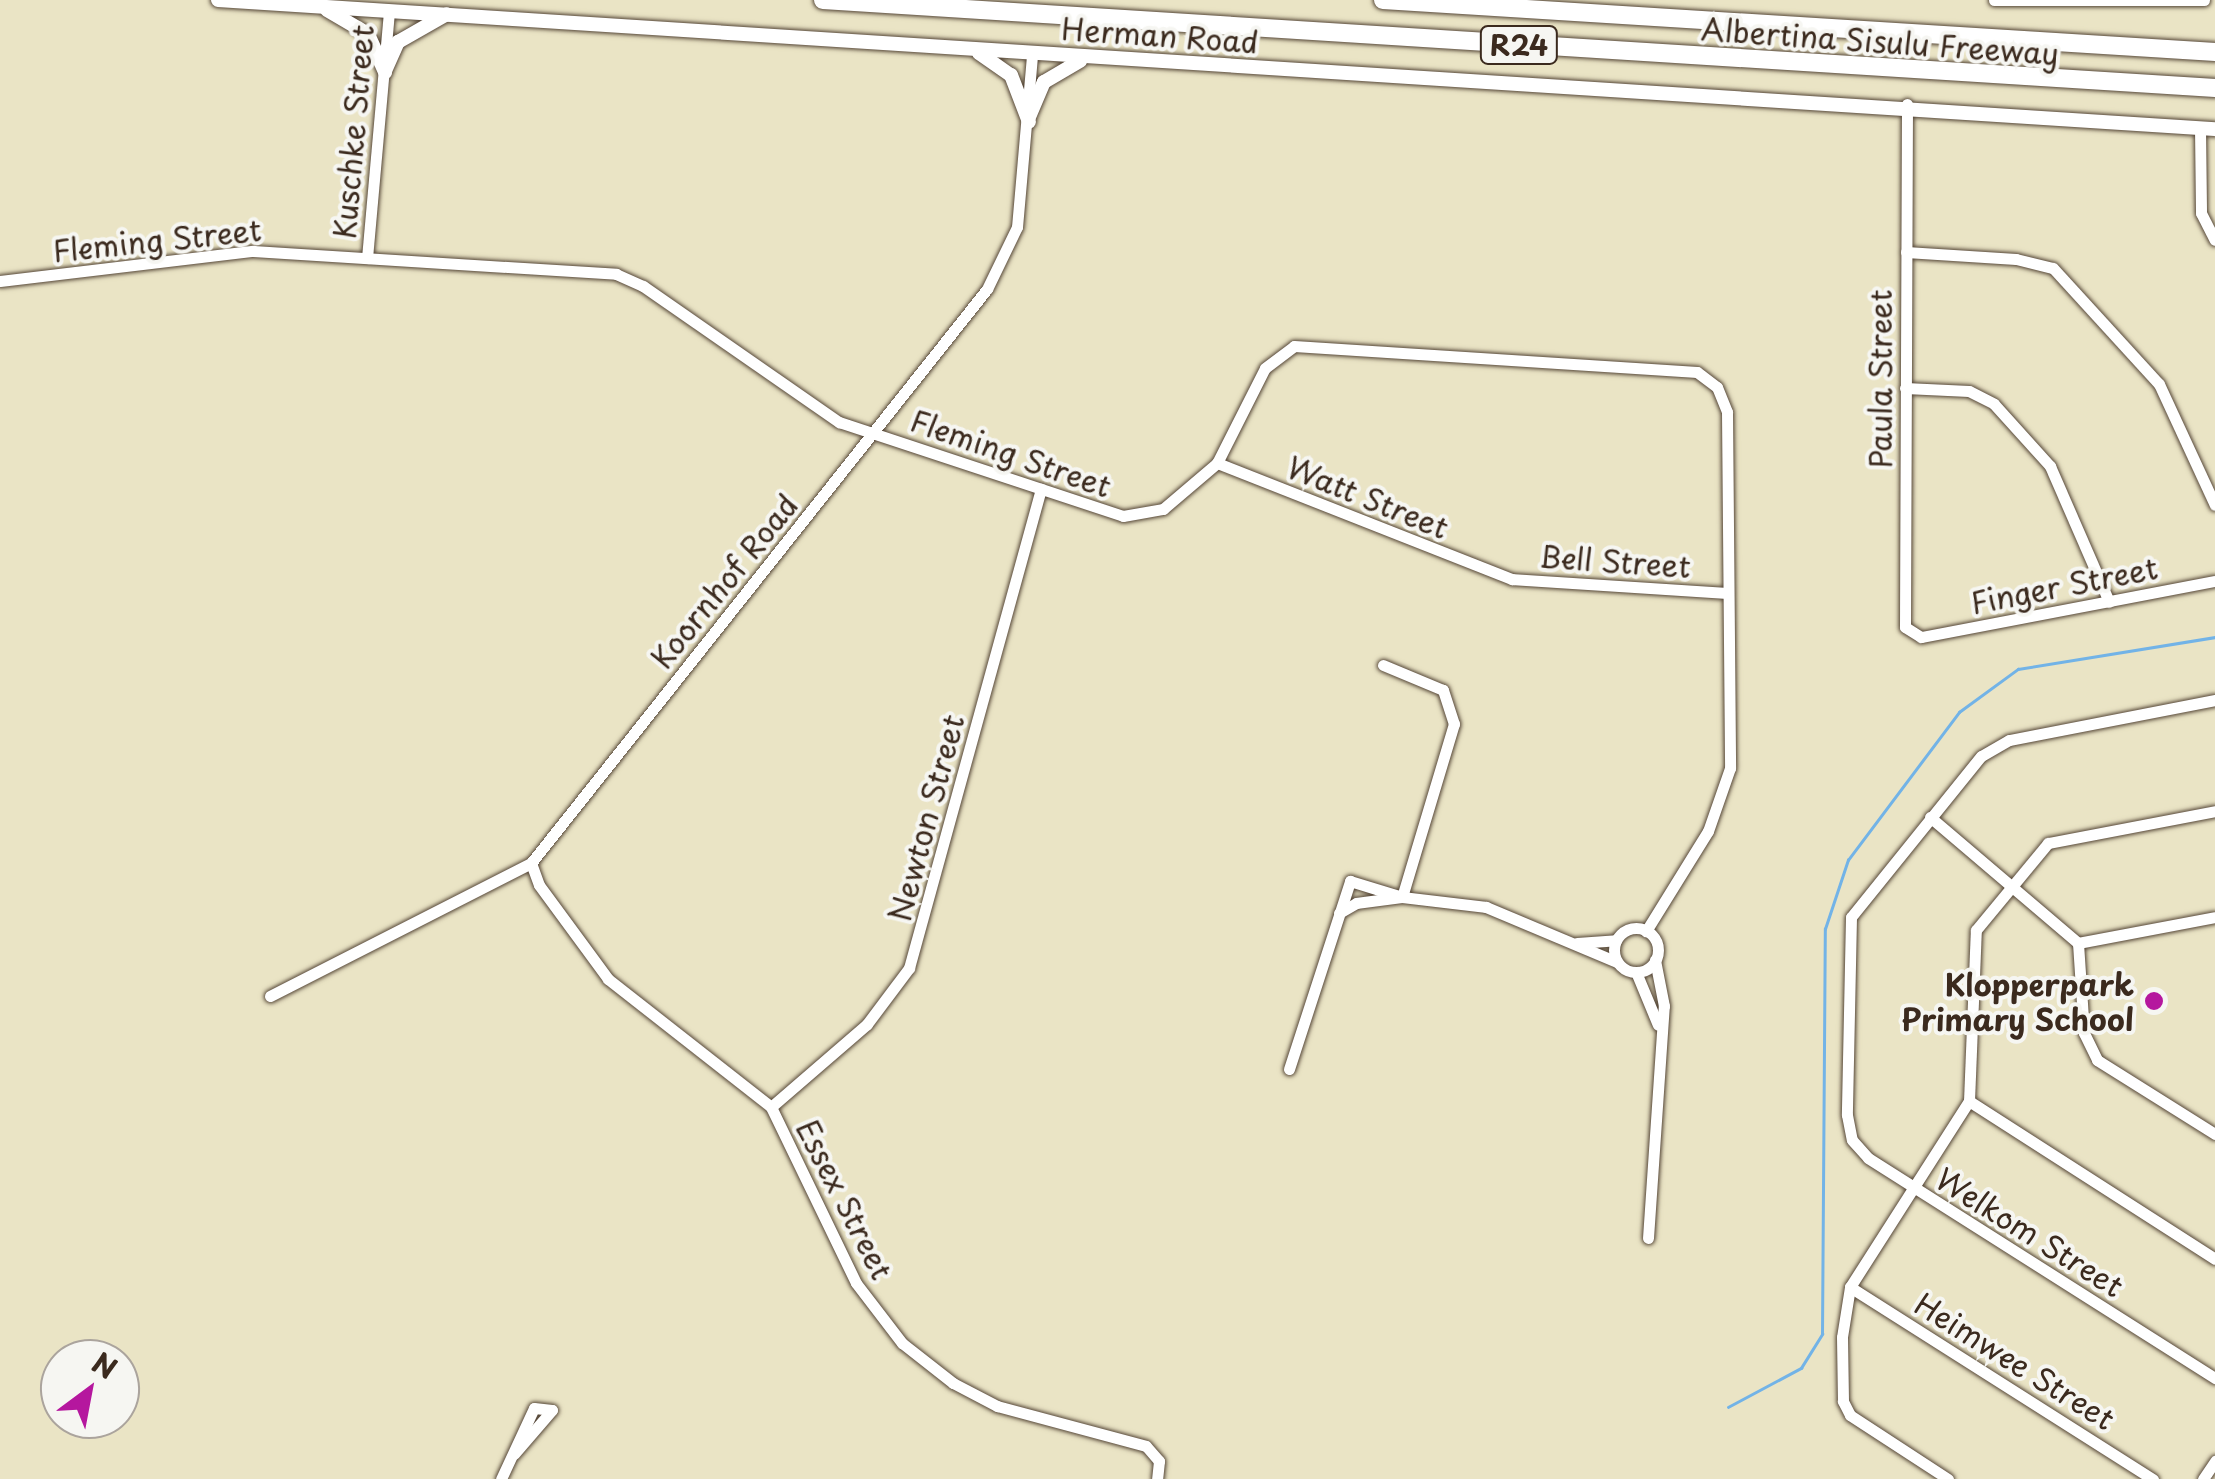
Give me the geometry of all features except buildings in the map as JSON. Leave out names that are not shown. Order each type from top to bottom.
[{"type":"highway","name":"Albertina Sisulu Freeway","points":[[822,0],[2215,88]]},
{"type":"highway","name":"Albertina Sisulu Freeway","points":[[1383,0],[2215,52]]},
{"type":"main road","name":"Herman Road","points":[[218,0],[2208,129]]},
{"type":"main road","points":[[315,6],[364,30],[384,72]]},
{"type":"main road","points":[[384,72],[398,42],[447,14]]},
{"type":"main road","points":[[974,50],[1011,75],[1029,119]]},
{"type":"main road","points":[[1029,119],[1050,76],[1090,58]]},
{"type":"street","points":[[1994,0],[2204,0]]},
{"type":"street","name":"Kuschke Street","points":[[367,258],[388,10]]},
{"type":"street","name":"Koornhof Road","points":[[270,996],[532,863],[872,435],[1006,258],[1020,206],[1032,55]]},
{"type":"street","name":"Paula Street","points":[[1908,107],[1903,618],[1908,632],[1922,638]]},
{"type":"street","points":[[2208,129],[2201,213],[2215,240]]},
{"type":"street","name":"Fleming Street","points":[[0,281],[254,250],[588,270],[630,279],[812,406],[872,435],[1112,514],[1137,516],[1163,509],[1217,464],[1268,363],[1294,346],[1692,370],[1717,387],[1727,412],[1729,783],[1717,812],[1646,931]]},
{"type":"street","points":[[1906,252],[2016,258],[2053,268],[2156,379],[2215,505]]},
{"type":"street","points":[[1905,388],[1969,391],[1994,404],[2050,466],[2109,602]]},
{"type":"street","name":"Watt Street","points":[[1217,464],[1501,576]]},
{"type":"street","name":"Newton Street","points":[[771,1107],[867,1024],[909,968],[1041,489]]},
{"type":"street","name":"Bell Street","points":[[1501,576],[1726,593]]},
{"type":"street","name":"Finger Street","points":[[1922,638],[2215,581]]},
{"type":"street","points":[[1382,666],[1443,690],[1454,724],[1402,897]]},
{"type":"street","points":[[2215,700],[1996,745],[1930,817],[2078,943],[2084,1033],[2092,1055],[2215,1134]]},
{"type":"street","points":[[1948,1479],[1846,1410],[1842,1337],[1850,1287],[1969,1101],[1973,938],[2009,886],[2053,841],[2215,811]]},
{"type":"street","name":"Welkom Street","points":[[1930,817],[1865,893],[1850,922],[1847,1108],[1857,1148],[1913,1188],[2215,1378]]},
{"type":"street","name":"Essex Street","points":[[532,863],[538,885],[608,978],[771,1107],[856,1283],[902,1343],[953,1383],[997,1406],[1146,1446],[1159,1461],[1158,1479]]},
{"type":"street","points":[[1289,1069],[1350,881],[1402,897],[1486,907],[1617,962],[1636,972],[1660,1034]]},
{"type":"street","points":[[1336,916],[1356,903],[1402,897]]},
{"type":"street","points":[[2078,943],[2215,917]]},
{"type":"street","points":[[1572,943],[1616,940],[1629,929],[1646,931],[1656,944],[1655,960],[1663,992],[1648,1238]]},
{"type":"street","points":[[1616,940],[1617,962]]},
{"type":"street","points":[[1636,972],[1655,960]]},
{"type":"street","points":[[1969,1101],[2215,1259]]},
{"type":"street","name":"Heimwee Street","points":[[1850,1287],[2153,1479]]},
{"type":"street","points":[[501,1479],[514,1454]]},
{"type":"street","points":[[2204,1479],[2215,1461]]},
{"type":"waterway","points":[[1728,1407],[1801,1368],[1822,1334],[1825,929],[1848,860],[1959,712],[2018,669],[2215,637]]},
{"type":"place","name":"Klopperpark Primary School","points":[[2154,1001]]}]
